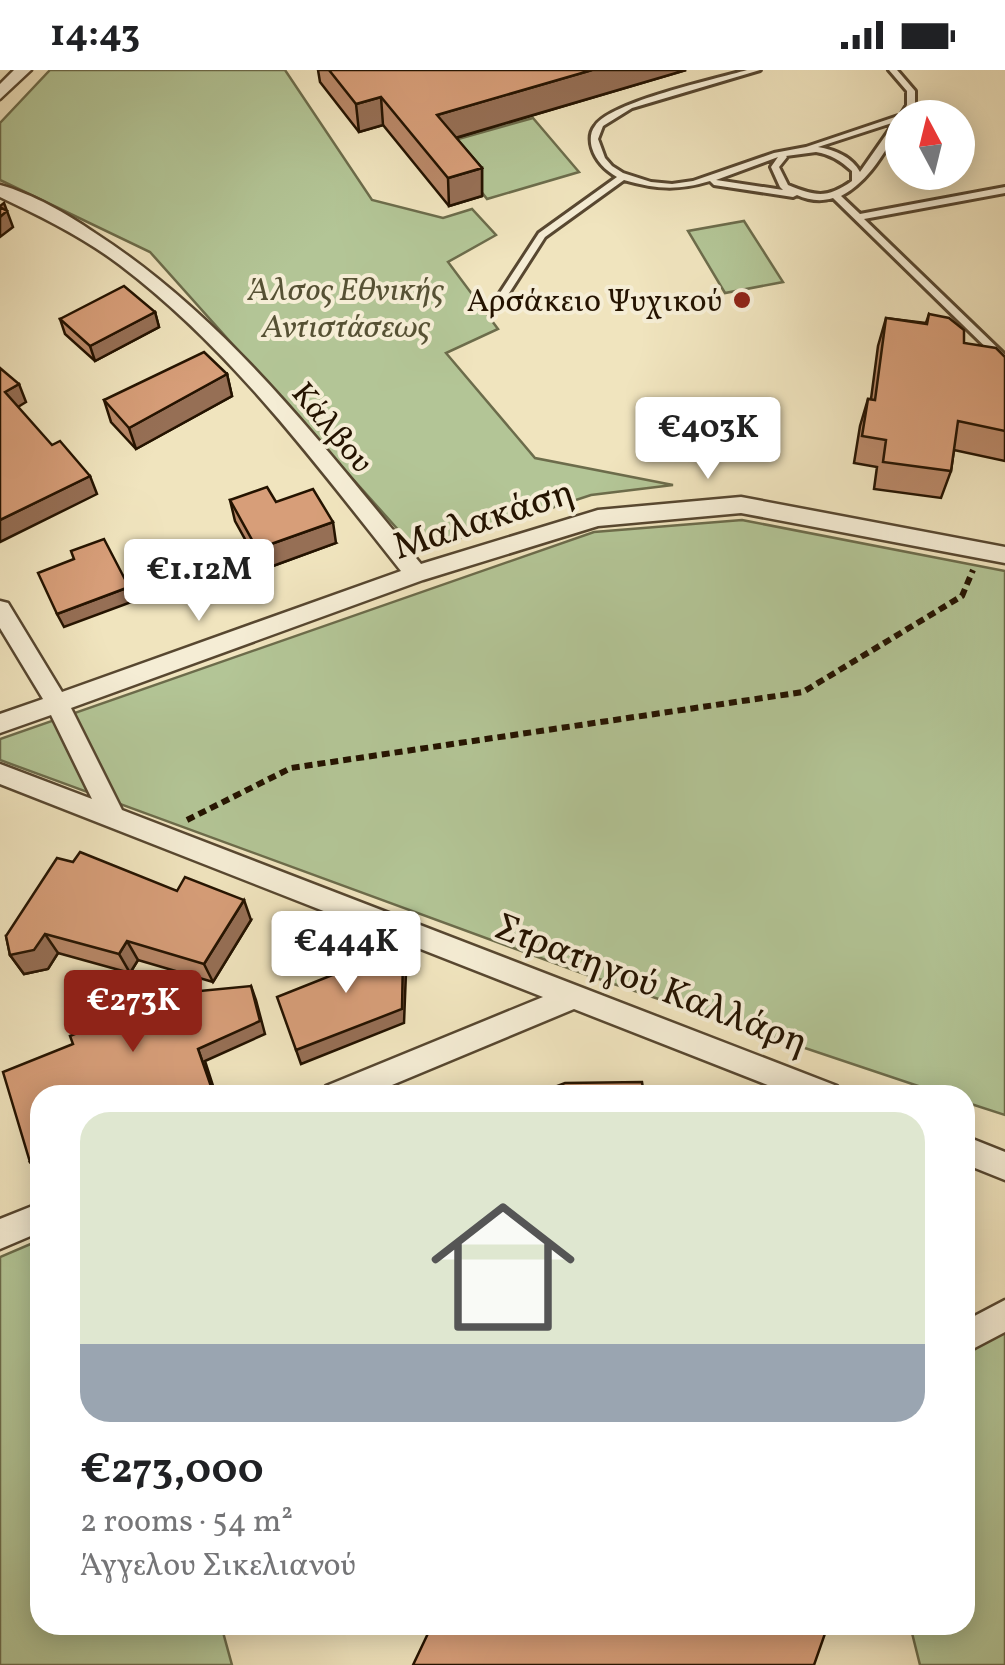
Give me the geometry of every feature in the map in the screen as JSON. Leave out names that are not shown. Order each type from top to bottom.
[{"type":"street","points":[[0,94],[23,70]]},
{"type":"street","name":"Κάλβου","points":[[0,190],[110,249],[170,293],[227,346],[416,574]]},
{"type":"street","name":"Μαλακάση","points":[[0,724],[416,574],[598,518],[741,505],[1005,556]]},
{"type":"street","points":[[0,609],[58,703],[113,818]]},
{"type":"street","name":"Στρατηγού Καλλάρη","points":[[0,774],[802,1085]]},
{"type":"street","points":[[360,1085],[578,995]]},
{"type":"street","points":[[975,1154],[1005,1166]]},
{"type":"street","points":[[0,1234],[30,1222]]},
{"type":"street","points":[[975,1332],[1005,1315]]},
{"type":"lane","points":[[756,70],[611,114],[594,139],[606,166],[622,177],[668,188],[712,181],[885,124]]},
{"type":"lane","points":[[893,70],[911,91],[911,100]]},
{"type":"lane","points":[[712,181],[838,196],[856,184],[885,143]]},
{"type":"lane","points":[[797,194],[776,177],[775,167],[797,151],[823,150],[844,157],[856,170],[856,184]]},
{"type":"lane","points":[[501,299],[542,235],[622,177]]},
{"type":"lane","points":[[858,217],[1005,190]]},
{"type":"lane","points":[[838,196],[1005,362]]},
{"type":"path","points":[[155,836],[291,768],[803,692],[962,596],[981,550]]},
{"type":"green space","name":"Άλσος Εθνικής Αντιστάσεως","points":[[50,70],[285,70],[372,200],[443,218],[472,209],[496,235],[448,262],[498,329],[446,353],[535,458],[673,485],[591,495],[418,552],[150,252],[0,180],[0,123]]},
{"type":"green space","points":[[533,118],[579,172],[487,199],[444,143]]},
{"type":"green space","points":[[744,221],[783,282],[725,293],[688,231]]},
{"type":"green space","points":[[742,520],[1005,571],[1005,1115],[975,1105],[975,1085],[915,1085],[587,975],[0,760],[0,739],[594,532]]},
{"type":"green space","points":[[30,1244],[30,1635],[224,1635],[232,1665],[0,1665],[0,1257]]},
{"type":"green space","points":[[1005,1320],[1005,1665],[920,1665],[912,1635],[975,1635],[975,1337]]},
{"type":"building","points":[[329,70],[592,70],[437,115],[482,168],[448,178],[381,97],[356,104]]},
{"type":"building","points":[[124,286],[155,312],[90,346],[60,319]]},
{"type":"building","points":[[929,314],[949,318],[964,330],[964,343],[996,348],[1005,357],[1005,431],[958,421],[951,471],[883,462],[886,440],[862,436],[868,399],[875,400],[886,318],[927,324]]},
{"type":"building","points":[[204,352],[227,374],[129,428],[104,400]]},
{"type":"building","points":[[0,368],[19,384],[5,392],[52,445],[60,441],[90,476],[0,520]]},
{"type":"building","points":[[267,487],[276,502],[313,489],[333,522],[257,549],[230,500]]},
{"type":"building","points":[[104,539],[129,587],[57,614],[38,573],[74,559],[71,551]]},
{"type":"building","points":[[80,852],[177,891],[185,877],[244,900],[204,964],[127,941],[119,954],[45,934],[34,950],[10,955],[6,936],[57,858],[73,862]]},
{"type":"building","points":[[351,939],[403,957],[402,1009],[296,1050],[277,997],[335,974]]},
{"type":"building","points":[[251,986],[260,1021],[198,1049],[211,1085],[30,1085],[30,1162],[3,1072],[73,1044],[70,1036],[179,993]]},
{"type":"building","points":[[642,1082],[642,1085],[560,1085]]},
{"type":"building","points":[[427,1635],[824,1635],[814,1665],[413,1665]]},
{"type":"place","name":"Αρσάκειο Ψυχικού","points":[[742,300]]}]
